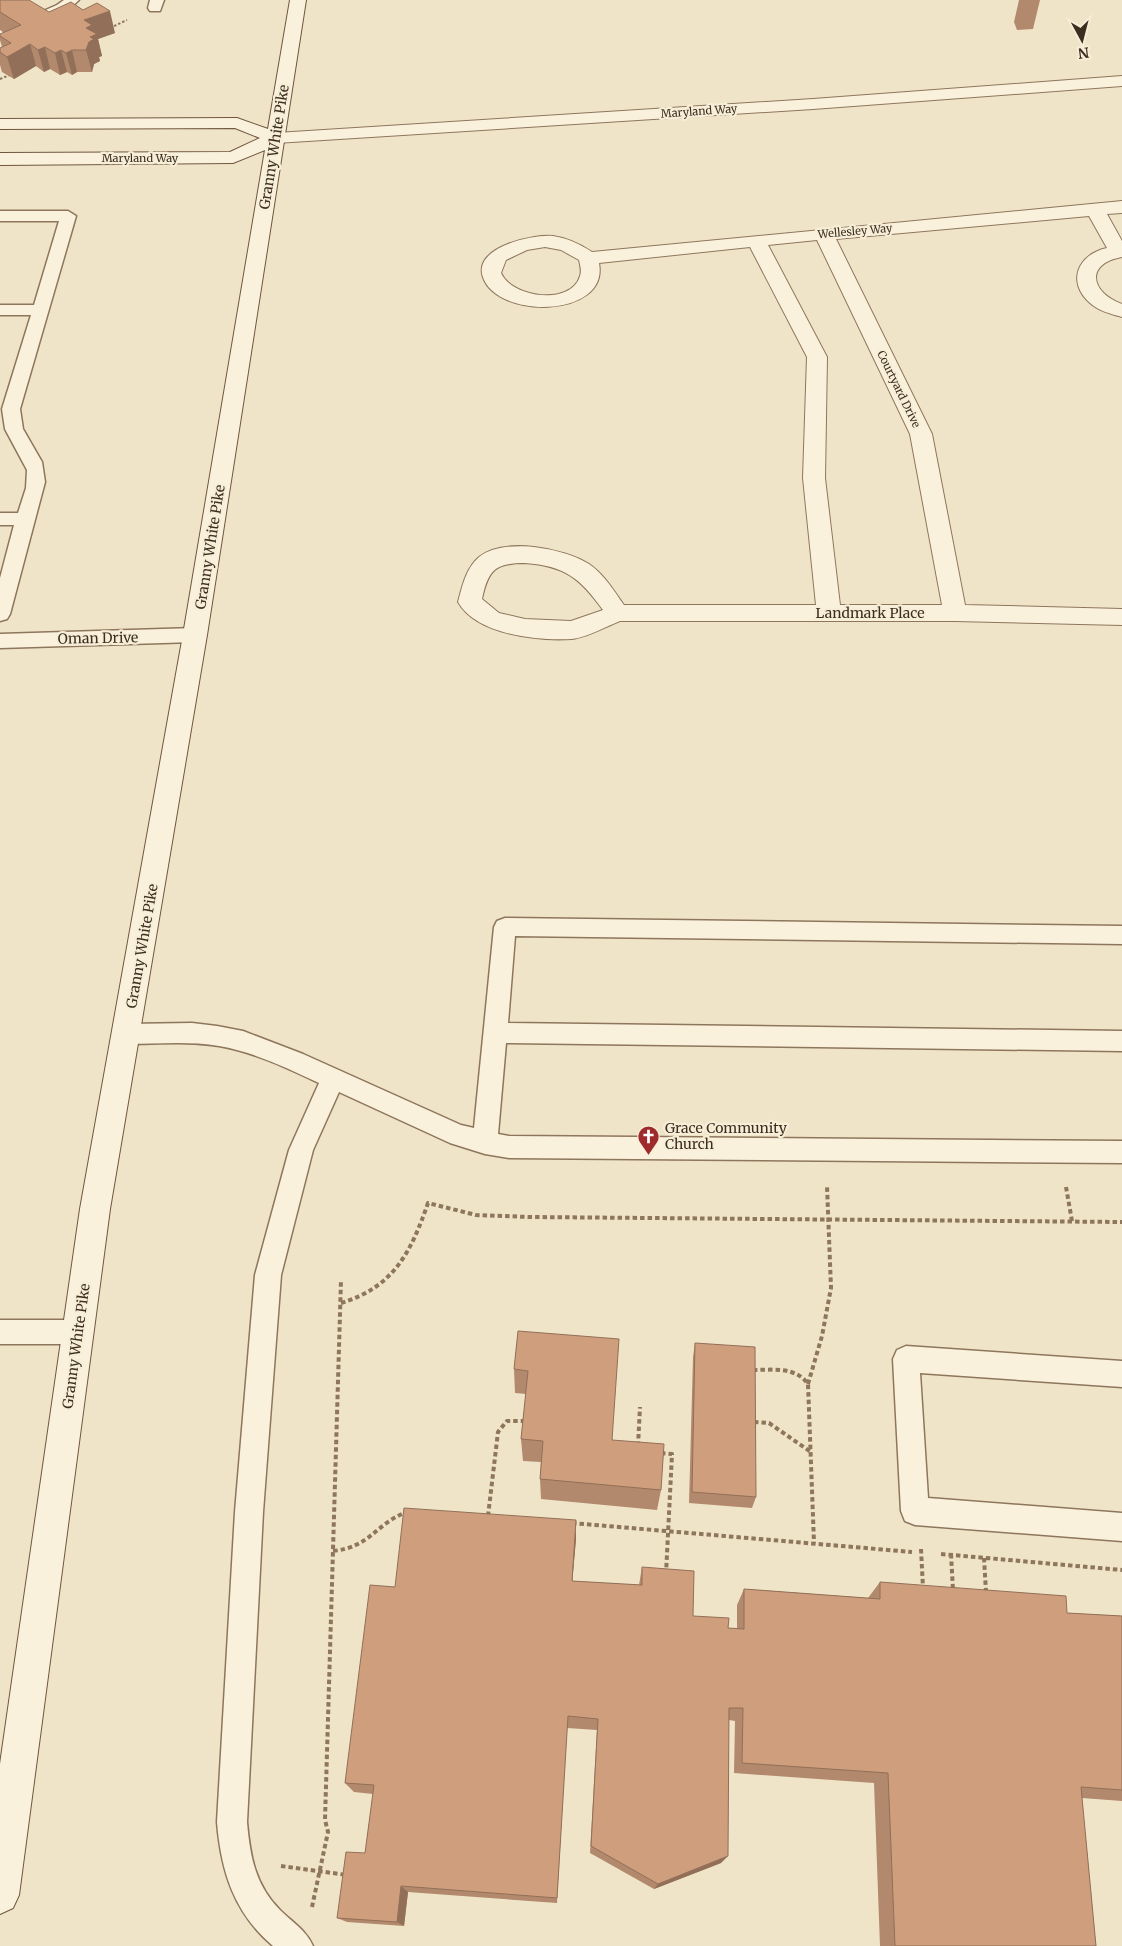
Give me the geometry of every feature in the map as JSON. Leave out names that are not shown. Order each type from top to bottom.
[{"type":"street","name":"Granny White Pike","points":[[0,1895],[94,1209],[127,1034],[195,636],[298,0]]},
{"type":"street","name":"Maryland Way","points":[[0,158],[233,157],[276,138],[823,103],[1122,80]]},
{"type":"street","name":"Maryland Way","points":[[0,124],[237,123],[276,138]]},
{"type":"street","name":"Wellesley Way","points":[[588,258],[1122,207]]},
{"type":"street","points":[[1095,210],[1120,251],[1092,261],[1085,270],[1084,281],[1094,297],[1122,311]]},
{"type":"street","name":"Courtyard Drive","points":[[824,234],[921,434],[955,612]]},
{"type":"street","points":[[756,241],[817,357],[814,478],[829,612]]},
{"type":"street","points":[[553,242],[574,248],[588,258],[593,270],[591,280],[579,292],[565,299],[548,302],[523,300],[501,289],[493,278],[494,264],[500,256],[511,248],[527,243],[553,242]]},
{"type":"street","name":"Landmark Place","points":[[618,613],[595,582],[580,570],[546,556],[515,554],[491,560],[474,580],[470,602],[492,620],[524,628],[573,630],[618,613],[955,612],[1122,617]]},
{"type":"lane","points":[[0,35],[62,8],[72,0]]},
{"type":"lane","points":[[0,216],[68,216],[11,409],[14,431],[36,471],[25,519],[2,593],[0,614]]},
{"type":"lane","points":[[0,310],[40,310]]},
{"type":"lane","points":[[0,519],[25,519]]},
{"type":"lane","name":"Oman Drive","points":[[0,641],[195,636]]},
{"type":"lane","points":[[485,1143],[505,927],[1122,935]]},
{"type":"lane","points":[[494,1033],[1122,1041]]},
{"type":"lane","points":[[127,1034],[207,1034],[228,1037],[274,1052],[458,1135],[485,1143],[509,1147],[1122,1152]]},
{"type":"lane","points":[[297,1946],[277,1929],[254,1904],[240,1880],[235,1860],[232,1822],[249,1522],[268,1275],[301,1150],[333,1078]]},
{"type":"lane","points":[[0,1332],[78,1332]]},
{"type":"lane","points":[[1122,1374],[906,1359],[915,1511],[1122,1527]]},
{"type":"path","points":[[104,32],[156,4]]},
{"type":"path","points":[[0,79],[17,71]]},
{"type":"path","points":[[814,1543],[808,1384],[830,1302],[832,1266],[825,1150]]},
{"type":"path","points":[[341,1303],[352,1301],[374,1290],[399,1268],[417,1238],[428,1203],[476,1215],[507,1216],[1122,1222]]},
{"type":"path","points":[[312,1909],[328,1832],[325,1820],[341,1280]]},
{"type":"path","points":[[752,1370],[791,1372],[800,1375],[808,1384]]},
{"type":"path","points":[[638,1452],[640,1407]]},
{"type":"path","points":[[487,1516],[498,1432],[507,1421],[527,1421]]},
{"type":"path","points":[[751,1422],[769,1423],[811,1452]]},
{"type":"path","points":[[655,1453],[672,1454],[666,1578]]},
{"type":"path","points":[[333,1551],[349,1549],[363,1544],[389,1521],[400,1514],[413,1510]]},
{"type":"path","points":[[919,1512],[924,1595]]},
{"type":"path","points":[[949,1514],[954,1597]]},
{"type":"path","points":[[478,1516],[497,1517]]},
{"type":"path","points":[[982,1516],[987,1597]]},
{"type":"path","points":[[564,1522],[1122,1570]]},
{"type":"path","points":[[235,1860],[352,1876]]},
{"type":"building","points":[[0,0],[29,0],[49,12],[71,2],[83,10],[97,3],[110,11],[84,20],[92,25],[86,28],[97,34],[90,37],[94,39],[89,42],[86,50],[72,50],[66,53],[61,50],[55,53],[45,47],[38,50],[30,44],[7,57],[0,52],[0,48],[11,43],[0,36],[0,34],[21,25],[0,12]]},
{"type":"building","points":[[518,1331],[619,1339],[612,1440],[664,1444],[661,1490],[540,1479],[543,1441],[521,1439],[528,1371],[514,1369]]},
{"type":"building","points":[[695,1343],[755,1347],[756,1497],[692,1492]]},
{"type":"building","points":[[404,1508],[576,1520],[572,1581],[642,1585],[642,1567],[694,1571],[693,1616],[729,1618],[728,1628],[744,1629],[744,1589],[880,1599],[880,1582],[1066,1596],[1067,1613],[1122,1616],[1122,1790],[1081,1787],[1096,1946],[895,1946],[888,1773],[742,1763],[743,1708],[729,1708],[728,1856],[658,1884],[591,1846],[598,1719],[568,1716],[557,1898],[401,1886],[397,1922],[337,1918],[346,1852],[365,1853],[374,1785],[345,1783],[370,1585],[395,1587]]},
{"type":"place","name":"Grace Community Church","points":[[649,1155]]}]
